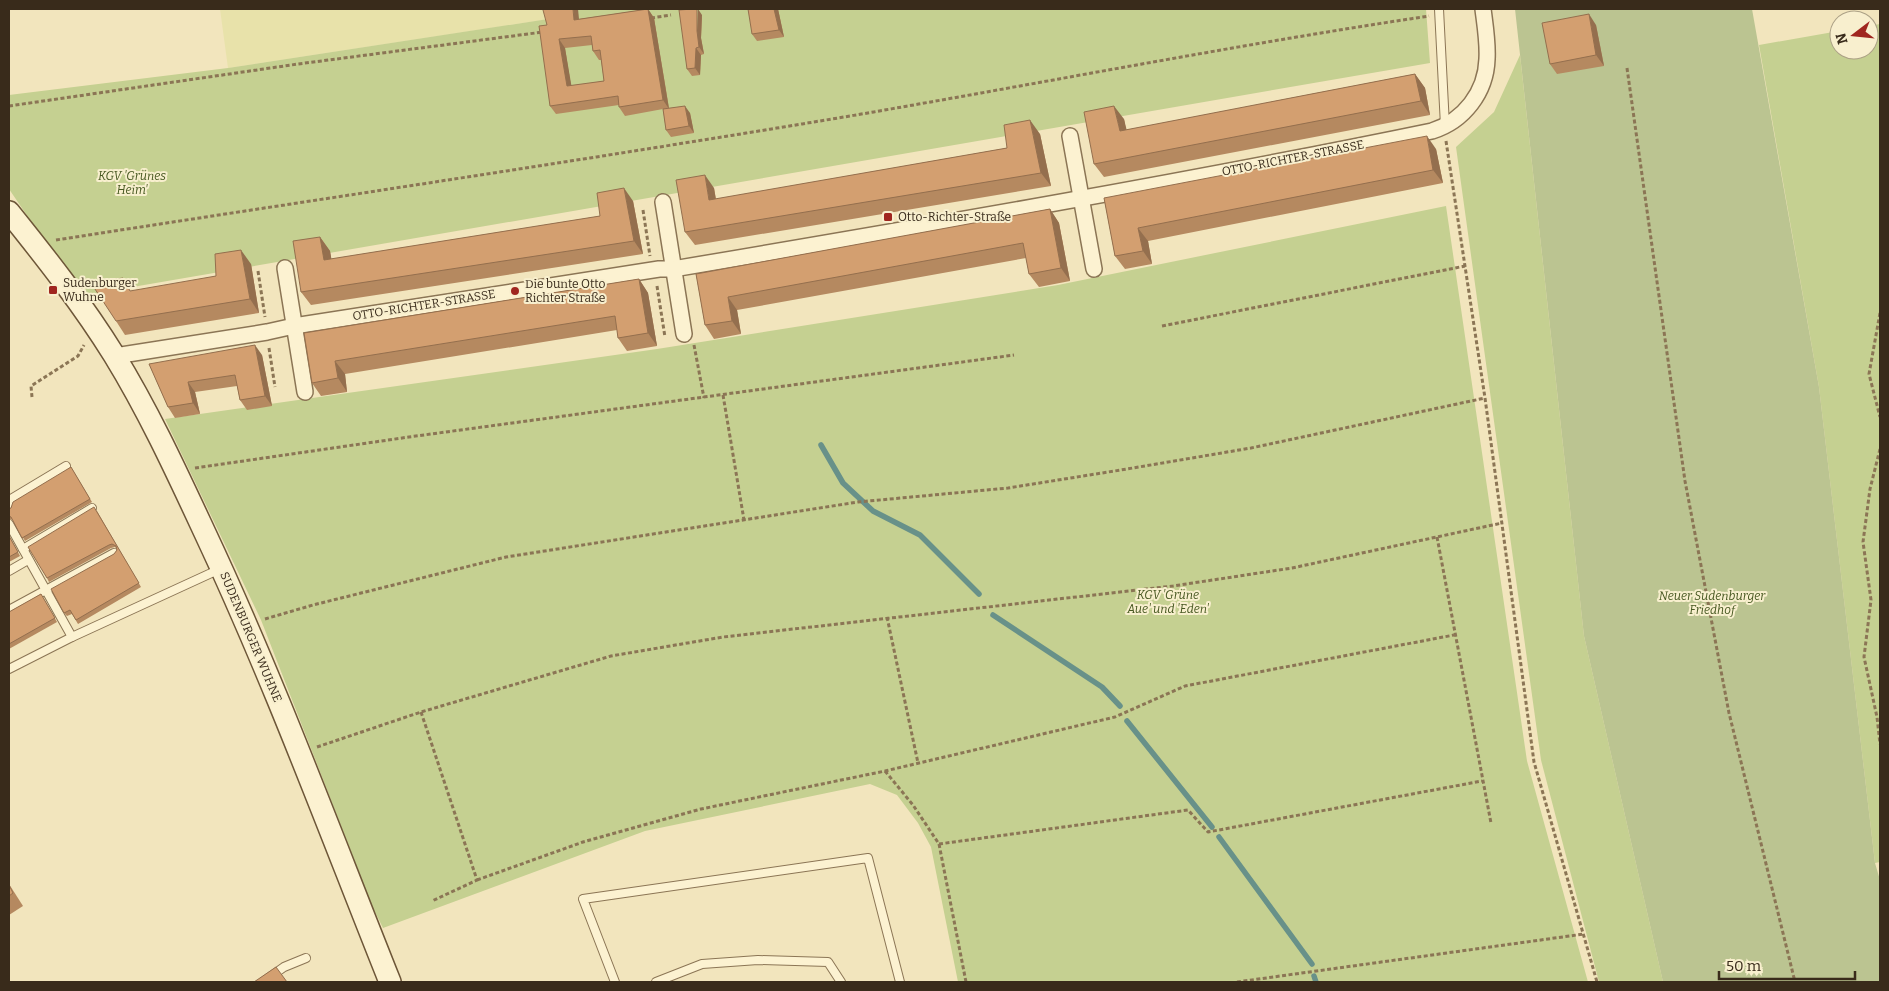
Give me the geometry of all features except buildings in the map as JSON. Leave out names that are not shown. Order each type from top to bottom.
[{"type":"main road","name":"SUDENBURGER WUHNE","points":[[9,212],[64,281],[115,356],[161,441],[222,568],[263,663],[390,982]]},
{"type":"street","points":[[1445,126],[1467,109],[1481,86],[1487,61],[1483,9]]},
{"type":"street","name":"OTTO-RICHTER-STRASSE","points":[[115,356],[294,326],[673,269],[1081,199],[1417,134],[1445,126]]},
{"type":"street","points":[[1070,136],[1094,269]]},
{"type":"street","points":[[663,202],[673,269],[689,339]]},
{"type":"street","points":[[285,268],[305,392]]},
{"type":"lane","points":[[1439,9],[1445,126]]},
{"type":"lane","points":[[9,508],[11,499],[66,466]]},
{"type":"lane","points":[[23,549],[92,508]]},
{"type":"lane","points":[[9,524],[72,637]]},
{"type":"lane","points":[[9,610],[114,553]]},
{"type":"lane","points":[[9,571],[28,560]]},
{"type":"lane","points":[[9,669],[72,637],[222,568]]},
{"type":"lane","points":[[615,982],[583,899],[868,858],[900,982]]},
{"type":"lane","points":[[263,982],[284,966],[306,958]]},
{"type":"lane","points":[[656,982],[702,964],[758,960],[828,962],[842,982]]},
{"type":"path","points":[[642,19],[671,15]]},
{"type":"path","points":[[55,241],[454,180],[851,116],[1151,62],[1427,16]]},
{"type":"path","points":[[9,106],[308,63],[543,32]]},
{"type":"path","points":[[1628,68],[1684,481],[1729,713],[1795,982]]},
{"type":"path","points":[[1445,126],[1485,398],[1534,762],[1597,982]]},
{"type":"path","points":[[643,210],[650,256],[640,258],[643,272]]},
{"type":"path","points":[[1162,326],[1465,266]]},
{"type":"path","points":[[657,284],[665,337]]},
{"type":"path","points":[[1880,313],[1869,374],[1880,416]]},
{"type":"path","points":[[32,397],[31,386],[78,356],[89,338]]},
{"type":"path","points":[[689,339],[704,398]]},
{"type":"path","points":[[188,469],[1014,355]]},
{"type":"path","points":[[723,395],[744,520]]},
{"type":"path","points":[[261,620],[313,605],[506,557],[873,500],[1008,488],[1137,468],[1251,448],[1485,398]]},
{"type":"path","points":[[1880,449],[1870,489],[1863,542],[1872,600],[1864,657],[1877,718],[1880,744]]},
{"type":"path","points":[[311,749],[421,712],[611,656],[723,637],[1174,586],[1292,568],[1502,523]]},
{"type":"path","points":[[1437,537],[1491,823]]},
{"type":"path","points":[[887,617],[918,763]]},
{"type":"path","points":[[432,901],[477,880],[583,842],[701,808],[885,771],[1115,717],[1185,686],[1454,635]]},
{"type":"path","points":[[421,712],[477,880]]},
{"type":"path","points":[[885,771],[939,844],[966,982]]},
{"type":"path","points":[[939,844],[1188,810],[1208,832],[1482,781]]},
{"type":"path","points":[[1237,982],[1584,934]]},
{"type":"shaded area","points":[[220,9],[548,9],[549,19],[228,68]]},
{"type":"green space","name":"KGV 'Grünes Heim'","points":[[548,9],[1426,9],[1430,63],[86,295],[45,242],[9,189],[9,95],[228,68],[548,19]]},
{"type":"green space","name":"Neuer Sudenburger Friedhof","points":[[1515,9],[1752,9],[1819,387],[1875,863],[1880,880],[1880,982],[1663,982],[1584,636]]},
{"type":"green space","points":[[1879,24],[1880,862],[1875,863],[1819,387],[1759,45],[1829,33],[1829,60],[1879,60]]},
{"type":"green space","points":[[1520,55],[1584,636],[1663,982],[1599,982],[1541,760],[1456,147],[1494,112]]},
{"type":"green space","name":"KGV 'Grüne Aue' und 'Eden'","points":[[1446,206],[1527,761],[1588,982],[958,982],[931,847],[918,823],[897,795],[870,784],[645,831],[383,928],[373,908],[261,620],[165,419],[657,349],[1058,285]]},
{"type":"waterway","points":[[821,445],[843,483],[873,511],[920,535],[979,594]]},
{"type":"waterway","points":[[993,615],[1102,687],[1120,706]]},
{"type":"waterway","points":[[1127,721],[1212,827]]},
{"type":"waterway","points":[[1219,837],[1312,964]]},
{"type":"waterway","points":[[1314,976],[1316,982]]},
{"type":"place","name":"Otto-Richter-Straße","points":[[888,217]]},
{"type":"place","name":"Sudenburger Wuhne","points":[[53,290]]},
{"type":"place","name":"Die bunte Otto Richter Straße","points":[[515,291]]}]
